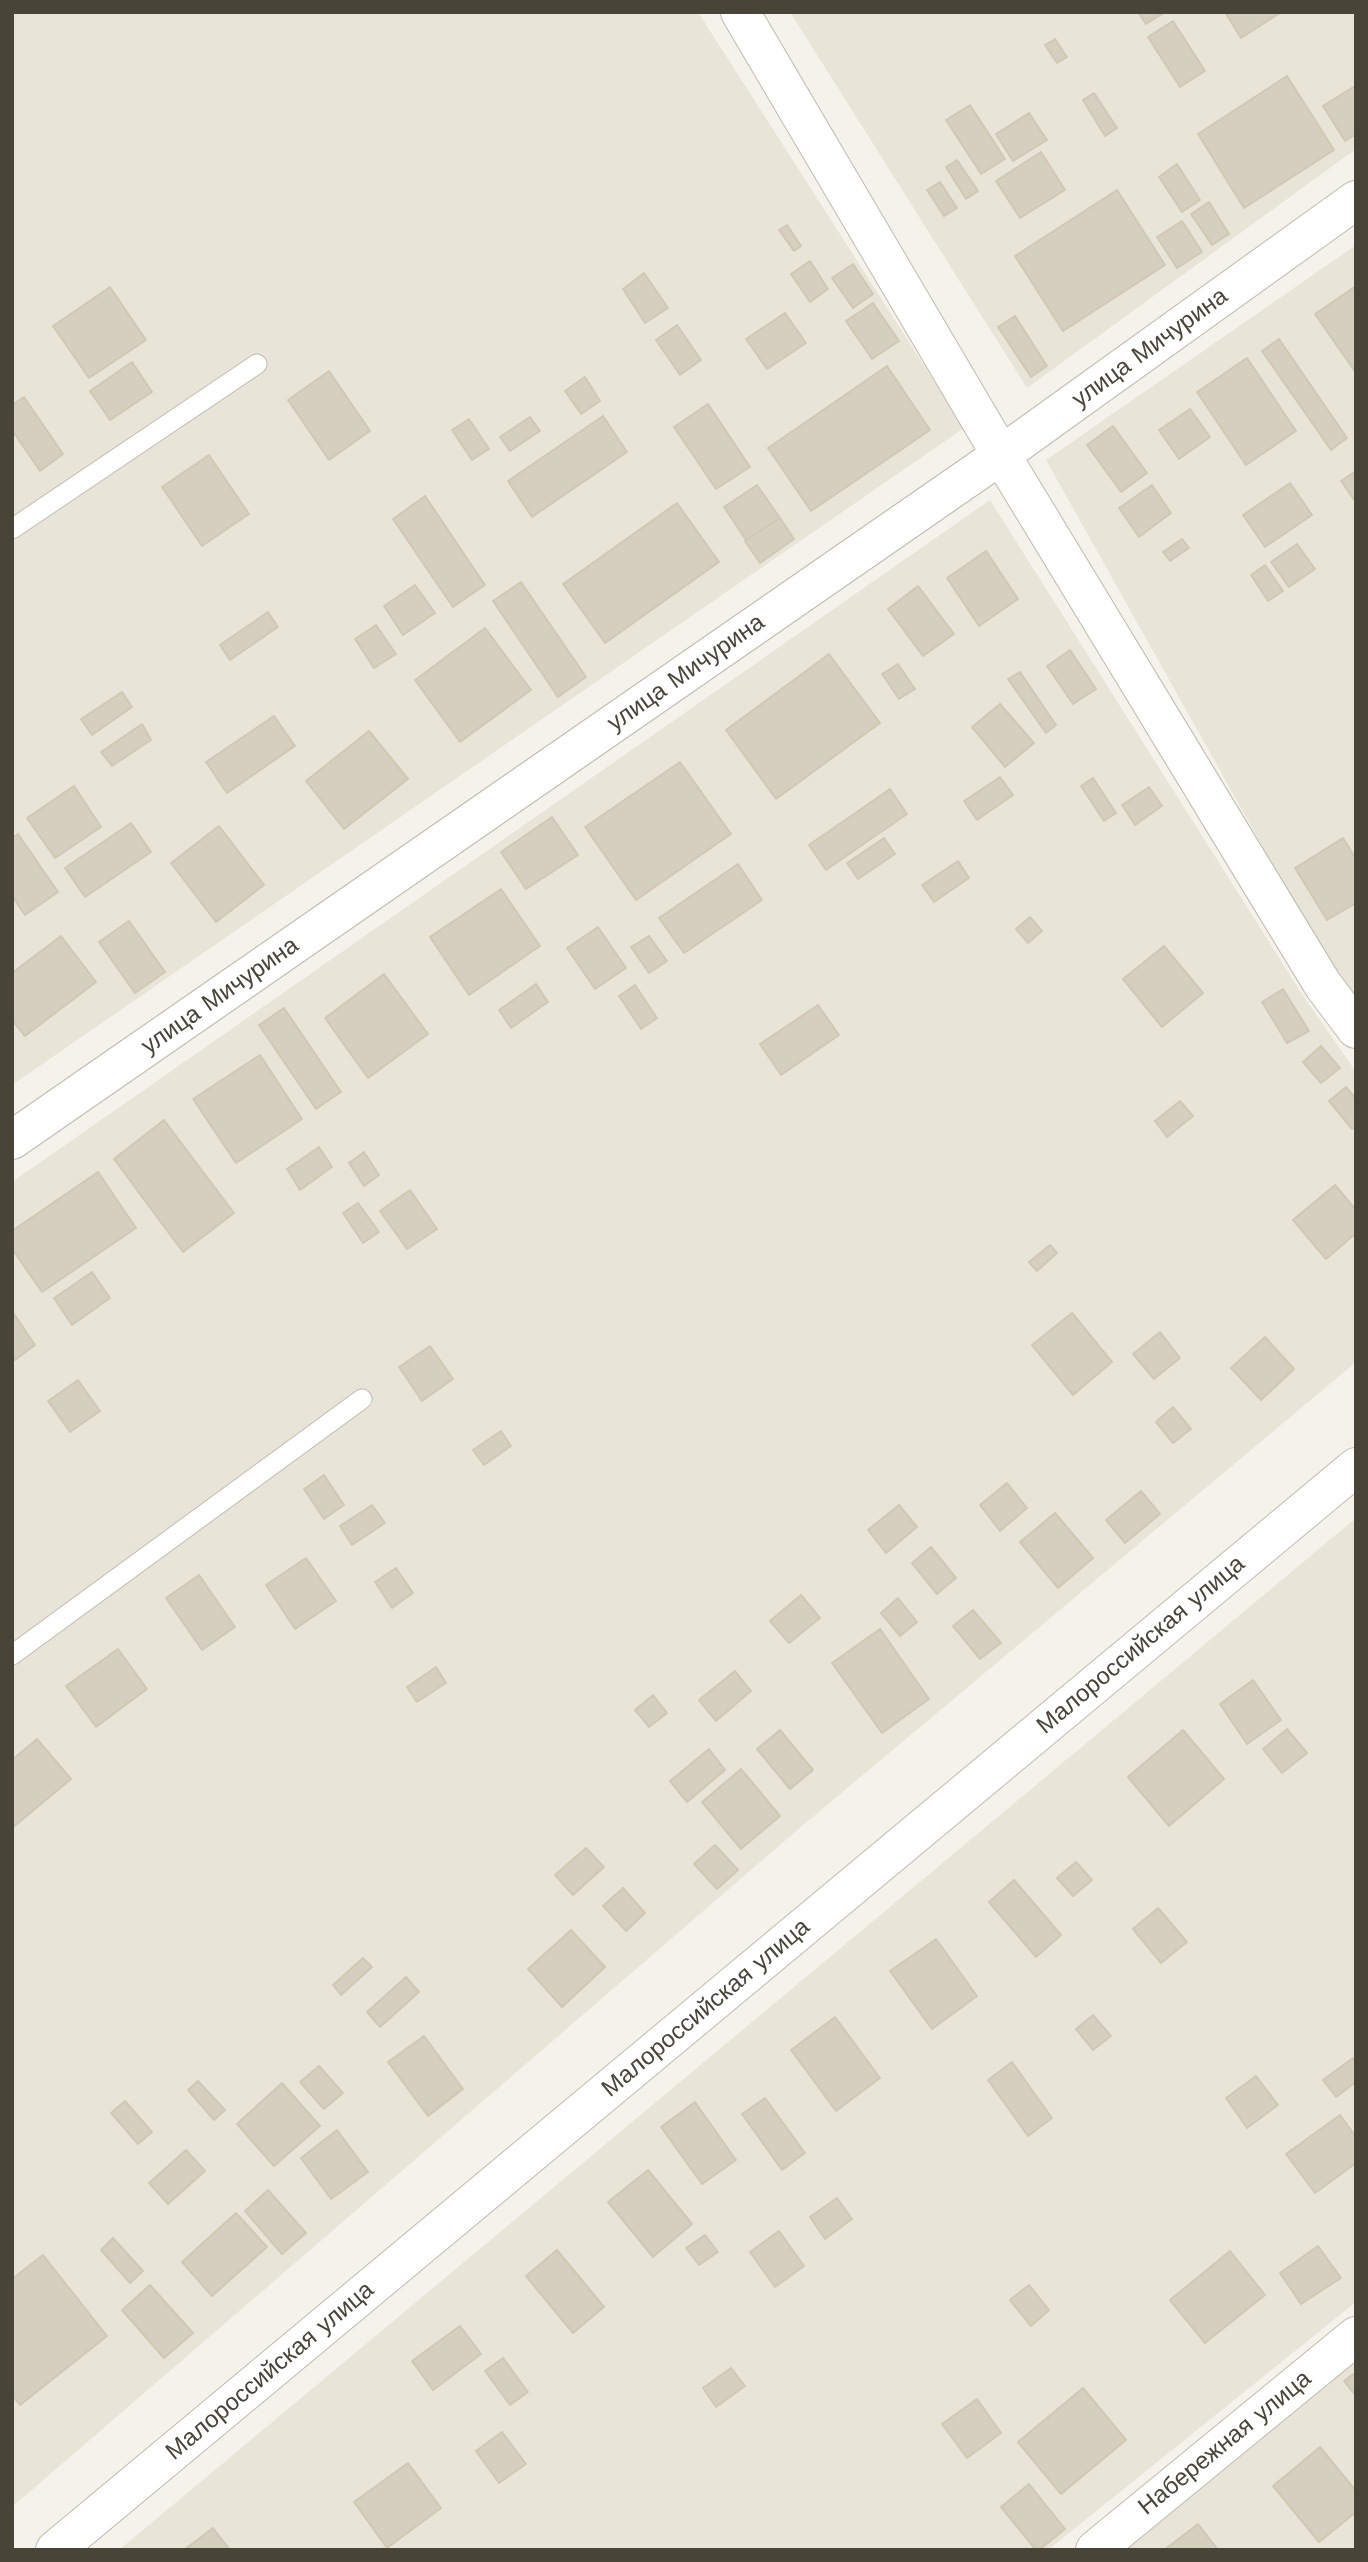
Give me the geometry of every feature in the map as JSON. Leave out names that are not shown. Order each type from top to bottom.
[{"type":"street","points":[[740,12],[1001,455],[1323,985],[1356,1029]]},
{"type":"street","name":"улица Мичурина","points":[[12,1140],[1001,455],[1356,200]]},
{"type":"street","name":"Малороссийская улица","points":[[55,2550],[1356,1467]]},
{"type":"street","name":"Набережная улица","points":[[1095,2550],[1356,2336]]},
{"type":"lane","points":[[12,529],[257,364]]},
{"type":"lane","points":[[12,1655],[362,1399]]},
{"type":"shaded area","points":[[12,12],[698,12],[964,428],[12,1085]]},
{"type":"shaded area","points":[[790,12],[1356,12],[1356,149],[1027,388]]},
{"type":"shaded area","points":[[1356,245],[1356,1003],[1334,974],[1046,460]]},
{"type":"shaded area","points":[[990,500],[1300,991],[1356,1072],[1356,1362],[802,1826],[12,2507],[12,1182]]},
{"type":"shaded area","points":[[1356,1518],[1356,2302],[1048,2550],[119,2550]]},
{"type":"shaded area","points":[[1356,2360],[1356,2550],[1124,2550]]},
{"type":"building","points":[[1138,12],[1160,12],[1162,14],[1146,24]]},
{"type":"building","points":[[1225,12],[1280,12],[1280,13],[1241,38]]},
{"type":"building","points":[[1173,21],[1205,71],[1180,87],[1148,37]]},
{"type":"building","points":[[1055,39],[1067,57],[1057,63],[1045,45]]},
{"type":"building","points":[[1287,76],[1334,150],[1244,208],[1198,134]]},
{"type":"building","points":[[1355,86],[1356,134],[1345,141],[1323,106]]},
{"type":"building","points":[[1094,93],[1117,128],[1105,136],[1083,100]]},
{"type":"building","points":[[970,105],[1005,159],[981,174],[946,120]]},
{"type":"building","points":[[1029,113],[1047,140],[1013,161],[996,134]]},
{"type":"building","points":[[1041,152],[1065,190],[1020,218],[996,181]]},
{"type":"building","points":[[957,160],[978,191],[966,199],[946,167]]},
{"type":"building","points":[[1177,164],[1200,200],[1182,212],[1159,177]]},
{"type":"building","points":[[940,182],[957,208],[944,216],[927,190]]},
{"type":"building","points":[[1117,190],[1165,265],[1063,331],[1015,256]]},
{"type":"building","points":[[1209,202],[1229,234],[1212,245],[1191,214]]},
{"type":"building","points":[[1182,221],[1202,252],[1177,268],[1157,237]]},
{"type":"building","points":[[787,225],[801,246],[794,251],[779,230]]},
{"type":"building","points":[[810,261],[828,289],[810,302],[791,274]]},
{"type":"building","points":[[853,264],[873,294],[853,308],[832,278]]},
{"type":"building","points":[[644,273],[668,308],[645,323],[623,289]]},
{"type":"building","points":[[1356,286],[1356,373],[1315,314]]},
{"type":"building","points":[[110,287],[146,340],[89,378],[53,326]]},
{"type":"building","points":[[873,303],[899,341],[872,359],[846,321]]},
{"type":"building","points":[[785,313],[806,343],[767,369],[746,339]]},
{"type":"building","points":[[1015,316],[1047,366],[1031,377],[998,327]]},
{"type":"building","points":[[677,325],[701,360],[680,375],[656,340]]},
{"type":"building","points":[[1279,339],[1347,438],[1331,450],[1262,351]]},
{"type":"building","points":[[1247,358],[1296,431],[1246,465],[1197,392]]},
{"type":"building","points":[[132,362],[152,392],[110,420],[90,391]]},
{"type":"building","points":[[887,366],[930,430],[811,511],[768,448]]},
{"type":"building","points":[[329,371],[370,431],[329,460],[288,400]]},
{"type":"building","points":[[585,377],[600,401],[581,414],[565,391]]},
{"type":"building","points":[[24,397],[63,454],[40,471],[12,430],[12,405]]},
{"type":"building","points":[[708,404],[750,467],[716,489],[674,427]]},
{"type":"building","points":[[1190,409],[1210,437],[1179,459],[1159,430]]},
{"type":"building","points":[[603,416],[627,452],[532,517],[508,481]]},
{"type":"building","points":[[530,417],[540,431],[510,451],[500,437]]},
{"type":"building","points":[[469,419],[489,449],[472,460],[452,430]]},
{"type":"building","points":[[1113,426],[1147,473],[1121,492],[1087,445]]},
{"type":"building","points":[[209,455],[249,514],[202,546],[162,487]]},
{"type":"building","points":[[1356,471],[1356,500],[1355,501],[1341,481]]},
{"type":"building","points":[[1290,483],[1312,515],[1265,547],[1243,515]]},
{"type":"building","points":[[757,485],[780,518],[746,540],[724,507]]},
{"type":"building","points":[[1152,485],[1171,513],[1139,537],[1119,508]]},
{"type":"building","points":[[425,496],[485,585],[453,607],[393,519]]},
{"type":"building","points":[[677,503],[719,562],[605,643],[563,584]]},
{"type":"building","points":[[780,518],[794,539],[760,563],[745,541]]},
{"type":"building","points":[[1182,539],[1189,548],[1170,561],[1163,552]]},
{"type":"building","points":[[1297,544],[1315,569],[1289,587],[1271,562]]},
{"type":"building","points":[[986,551],[1018,599],[979,626],[947,578]]},
{"type":"building","points":[[1265,565],[1283,591],[1268,601],[1251,575]]},
{"type":"building","points":[[521,582],[586,677],[558,697],[493,601]]},
{"type":"building","points":[[415,585],[435,613],[403,635],[384,606]]},
{"type":"building","points":[[918,586],[954,634],[923,656],[888,609]]},
{"type":"building","points":[[268,612],[278,627],[230,660],[220,645]]},
{"type":"building","points":[[376,625],[396,654],[374,668],[355,639]]},
{"type":"building","points":[[485,628],[531,690],[460,742],[415,680]]},
{"type":"building","points":[[1070,650],[1096,689],[1073,704],[1047,666]]},
{"type":"building","points":[[829,654],[880,723],[776,799],[726,730]]},
{"type":"building","points":[[898,664],[915,689],[899,699],[882,674]]},
{"type":"building","points":[[1020,672],[1056,725],[1046,733],[1008,679]]},
{"type":"building","points":[[122,692],[132,707],[92,735],[81,719]]},
{"type":"building","points":[[1000,704],[1034,743],[1005,767],[972,727]]},
{"type":"building","points":[[274,716],[295,746],[227,793],[206,762]]},
{"type":"building","points":[[142,724],[151,740],[112,766],[101,752]]},
{"type":"building","points":[[369,731],[408,779],[344,829],[306,781]]},
{"type":"building","points":[[680,762],[731,834],[636,900],[585,827]]},
{"type":"building","points":[[1000,777],[1013,795],[977,820],[964,801]]},
{"type":"building","points":[[1093,778],[1116,813],[1104,821],[1081,786]]},
{"type":"building","points":[[74,786],[101,827],[55,858],[27,818]]},
{"type":"building","points":[[1149,787],[1162,806],[1135,825],[1122,805]]},
{"type":"building","points":[[890,789],[907,814],[826,870],[809,845]]},
{"type":"building","points":[[552,817],[578,855],[526,889],[501,852]]},
{"type":"building","points":[[131,823],[151,852],[85,897],[65,868]]},
{"type":"building","points":[[219,826],[264,885],[216,922],[171,863]]},
{"type":"building","points":[[18,834],[58,892],[25,915],[12,896],[12,838]]},
{"type":"building","points":[[884,838],[895,854],[858,879],[847,863]]},
{"type":"building","points":[[1343,838],[1356,859],[1356,903],[1327,920],[1295,868]]},
{"type":"building","points":[[958,861],[969,878],[934,902],[922,885]]},
{"type":"building","points":[[738,864],[762,900],[684,953],[659,918]]},
{"type":"building","points":[[501,889],[540,946],[469,995],[430,937]]},
{"type":"building","points":[[1030,917],[1042,931],[1028,943],[1016,929]]},
{"type":"building","points":[[129,921],[165,972],[135,993],[99,942]]},
{"type":"building","points":[[598,927],[626,968],[595,989],[567,948]]},
{"type":"building","points":[[61,936],[96,982],[25,1036],[12,1020],[12,973]]},
{"type":"building","points":[[649,936],[667,961],[649,973],[631,947]]},
{"type":"building","points":[[1164,946],[1203,993],[1162,1027],[1123,979]]},
{"type":"building","points":[[384,974],[428,1034],[368,1078],[325,1018]]},
{"type":"building","points":[[536,984],[548,1002],[511,1028],[499,1010]]},
{"type":"building","points":[[635,985],[657,1018],[641,1029],[619,996]]},
{"type":"building","points":[[1283,989],[1309,1031],[1287,1043],[1262,1002]]},
{"type":"building","points":[[818,1005],[839,1035],[781,1075],[760,1044]]},
{"type":"building","points":[[284,1008],[341,1092],[316,1109],[259,1025]]},
{"type":"building","points":[[1321,1046],[1340,1068],[1321,1083],[1303,1062]]},
{"type":"building","points":[[260,1055],[302,1119],[236,1163],[193,1099]]},
{"type":"building","points":[[1346,1087],[1356,1099],[1356,1126],[1352,1129],[1329,1101]]},
{"type":"building","points":[[1180,1101],[1193,1116],[1167,1137],[1155,1121]]},
{"type":"building","points":[[164,1120],[234,1213],[183,1252],[114,1159]]},
{"type":"building","points":[[319,1147],[332,1167],[300,1190],[287,1169]]},
{"type":"building","points":[[364,1152],[379,1175],[364,1186],[349,1163]]},
{"type":"building","points":[[98,1172],[136,1228],[42,1292],[12,1249],[12,1231]]},
{"type":"building","points":[[1335,1185],[1356,1210],[1356,1233],[1326,1259],[1293,1220]]},
{"type":"building","points":[[410,1190],[437,1229],[407,1249],[380,1211]]},
{"type":"building","points":[[358,1203],[379,1232],[363,1243],[343,1213]]},
{"type":"building","points":[[1050,1245],[1057,1253],[1037,1271],[1029,1262]]},
{"type":"building","points":[[92,1272],[110,1298],[72,1325],[54,1298]]},
{"type":"building","points":[[12,1311],[35,1345],[15,1360],[12,1356]]},
{"type":"building","points":[[1072,1313],[1112,1362],[1073,1395],[1032,1345]]},
{"type":"building","points":[[1160,1332],[1180,1358],[1154,1379],[1133,1354]]},
{"type":"building","points":[[1265,1337],[1294,1369],[1261,1400],[1231,1368]]},
{"type":"building","points":[[430,1346],[453,1379],[422,1401],[399,1367]]},
{"type":"building","points":[[78,1380],[100,1411],[70,1432],[48,1401]]},
{"type":"building","points":[[1173,1407],[1191,1429],[1173,1443],[1156,1422]]},
{"type":"building","points":[[501,1431],[511,1446],[484,1465],[473,1450]]},
{"type":"building","points":[[324,1475],[344,1505],[324,1519],[304,1489]]},
{"type":"building","points":[[1007,1483],[1027,1508],[1000,1531],[980,1505]]},
{"type":"building","points":[[1141,1491],[1160,1514],[1125,1543],[1106,1520]]},
{"type":"building","points":[[372,1505],[385,1523],[352,1545],[340,1526]]},
{"type":"building","points":[[899,1505],[917,1527],[886,1553],[868,1530]]},
{"type":"building","points":[[1055,1513],[1093,1558],[1058,1588],[1020,1542]]},
{"type":"building","points":[[931,1547],[956,1578],[937,1594],[912,1563]]},
{"type":"building","points":[[306,1558],[336,1601],[295,1629],[266,1585]]},
{"type":"building","points":[[396,1568],[413,1593],[392,1608],[375,1582]]},
{"type":"building","points":[[199,1575],[235,1627],[202,1650],[166,1598]]},
{"type":"building","points":[[801,1595],[820,1618],[789,1643],[770,1621]]},
{"type":"building","points":[[898,1598],[917,1622],[900,1636],[881,1613]]},
{"type":"building","points":[[973,1610],[1001,1643],[980,1659],[953,1626]]},
{"type":"building","points":[[880,1629],[929,1699],[882,1733],[832,1663]]},
{"type":"building","points":[[118,1649],[147,1689],[96,1727],[66,1686]]},
{"type":"building","points":[[436,1667],[446,1683],[417,1702],[407,1687]]},
{"type":"building","points":[[735,1671],[751,1691],[716,1721],[699,1700]]},
{"type":"building","points":[[1253,1680],[1281,1720],[1247,1744],[1220,1704]]},
{"type":"building","points":[[653,1695],[667,1713],[649,1727],[635,1710]]},
{"type":"building","points":[[1287,1729],[1307,1753],[1282,1773],[1263,1749]]},
{"type":"building","points":[[780,1730],[813,1770],[790,1789],[757,1749]]},
{"type":"building","points":[[1183,1730],[1224,1779],[1169,1826],[1128,1777]]},
{"type":"building","points":[[37,1739],[71,1779],[12,1828],[12,1760]]},
{"type":"building","points":[[709,1749],[725,1770],[687,1802],[670,1781]]},
{"type":"building","points":[[741,1769],[780,1816],[741,1849],[702,1802]]},
{"type":"building","points":[[715,1845],[738,1870],[717,1889],[694,1864]]},
{"type":"building","points":[[586,1848],[604,1867],[573,1895],[555,1875]]},
{"type":"building","points":[[1076,1862],[1092,1880],[1073,1896],[1057,1878]]},
{"type":"building","points":[[1014,1880],[1061,1935],[1036,1957],[989,1902]]},
{"type":"building","points":[[623,1888],[645,1913],[626,1931],[603,1906]]},
{"type":"building","points":[[1158,1908],[1187,1942],[1161,1963],[1133,1929]]},
{"type":"building","points":[[571,1930],[605,1967],[562,2007],[528,1969]]},
{"type":"building","points":[[936,1939],[977,1996],[932,2029],[890,1971]]},
{"type":"building","points":[[363,1958],[372,1967],[341,1995],[333,1985]]},
{"type":"building","points":[[406,1977],[419,1992],[380,2027],[367,2012]]},
{"type":"building","points":[[1093,2015],[1111,2036],[1093,2050],[1076,2029]]},
{"type":"building","points":[[835,2017],[880,2078],[836,2111],[791,2050]]},
{"type":"building","points":[[424,2036],[463,2089],[428,2116],[388,2062]]},
{"type":"building","points":[[1353,2058],[1356,2062],[1356,2082],[1336,2097],[1323,2080]]},
{"type":"building","points":[[1012,2062],[1052,2118],[1028,2136],[988,2080]]},
{"type":"building","points":[[319,2066],[343,2093],[324,2109],[300,2082]]},
{"type":"building","points":[[1256,2076],[1278,2105],[1247,2128],[1226,2098]]},
{"type":"building","points":[[198,2081],[225,2110],[214,2120],[188,2090]]},
{"type":"building","points":[[282,2083],[320,2126],[274,2166],[237,2124]]},
{"type":"building","points":[[765,2098],[805,2153],[782,2170],[742,2114]]},
{"type":"building","points":[[125,2101],[152,2132],[138,2144],[111,2113]]},
{"type":"building","points":[[695,2102],[736,2160],[702,2184],[661,2127]]},
{"type":"building","points":[[1340,2115],[1356,2137],[1356,2163],[1315,2193],[1286,2154]]},
{"type":"building","points":[[337,2130],[368,2172],[331,2199],[301,2158]]},
{"type":"building","points":[[186,2150],[205,2171],[168,2204],[149,2183]]},
{"type":"building","points":[[648,2170],[692,2224],[653,2257],[608,2202]]},
{"type":"building","points":[[268,2190],[306,2233],[282,2254],[245,2211]]},
{"type":"building","points":[[837,2198],[852,2219],[825,2239],[810,2217]]},
{"type":"building","points":[[236,2213],[267,2247],[212,2296],[182,2262]]},
{"type":"building","points":[[779,2231],[804,2266],[775,2287],[750,2252]]},
{"type":"building","points":[[705,2235],[718,2252],[699,2265],[686,2248]]},
{"type":"building","points":[[113,2238],[143,2271],[130,2283],[101,2250]]},
{"type":"building","points":[[1318,2246],[1341,2278],[1301,2304],[1280,2273]]},
{"type":"building","points":[[557,2250],[604,2307],[573,2333],[526,2276]]},
{"type":"building","points":[[1230,2251],[1265,2295],[1205,2343],[1170,2300]]},
{"type":"building","points":[[43,2255],[107,2336],[20,2405],[12,2395],[12,2279]]},
{"type":"building","points":[[150,2285],[193,2333],[164,2358],[122,2310]]},
{"type":"building","points":[[1029,2285],[1049,2310],[1031,2326],[1010,2300]]},
{"type":"building","points":[[460,2326],[481,2354],[433,2390],[412,2361]]},
{"type":"building","points":[[503,2358],[528,2392],[510,2405],[485,2371]]},
{"type":"building","points":[[731,2368],[745,2386],[716,2407],[703,2388]]},
{"type":"building","points":[[1356,2372],[1356,2396],[1344,2381]]},
{"type":"building","points":[[1083,2388],[1126,2440],[1061,2494],[1018,2442]]},
{"type":"building","points":[[977,2399],[1001,2433],[967,2458],[942,2424]]},
{"type":"building","points":[[502,2432],[526,2464],[499,2483],[476,2451]]},
{"type":"building","points":[[1320,2447],[1356,2491],[1356,2512],[1319,2542],[1273,2486]]},
{"type":"building","points":[[408,2463],[441,2508],[387,2548],[354,2502]]},
{"type":"building","points":[[1029,2484],[1065,2529],[1039,2550],[1036,2550],[1001,2507]]},
{"type":"building","points":[[1198,2524],[1218,2550],[1164,2550]]},
{"type":"building","points":[[213,2528],[230,2550],[184,2550]]}]
